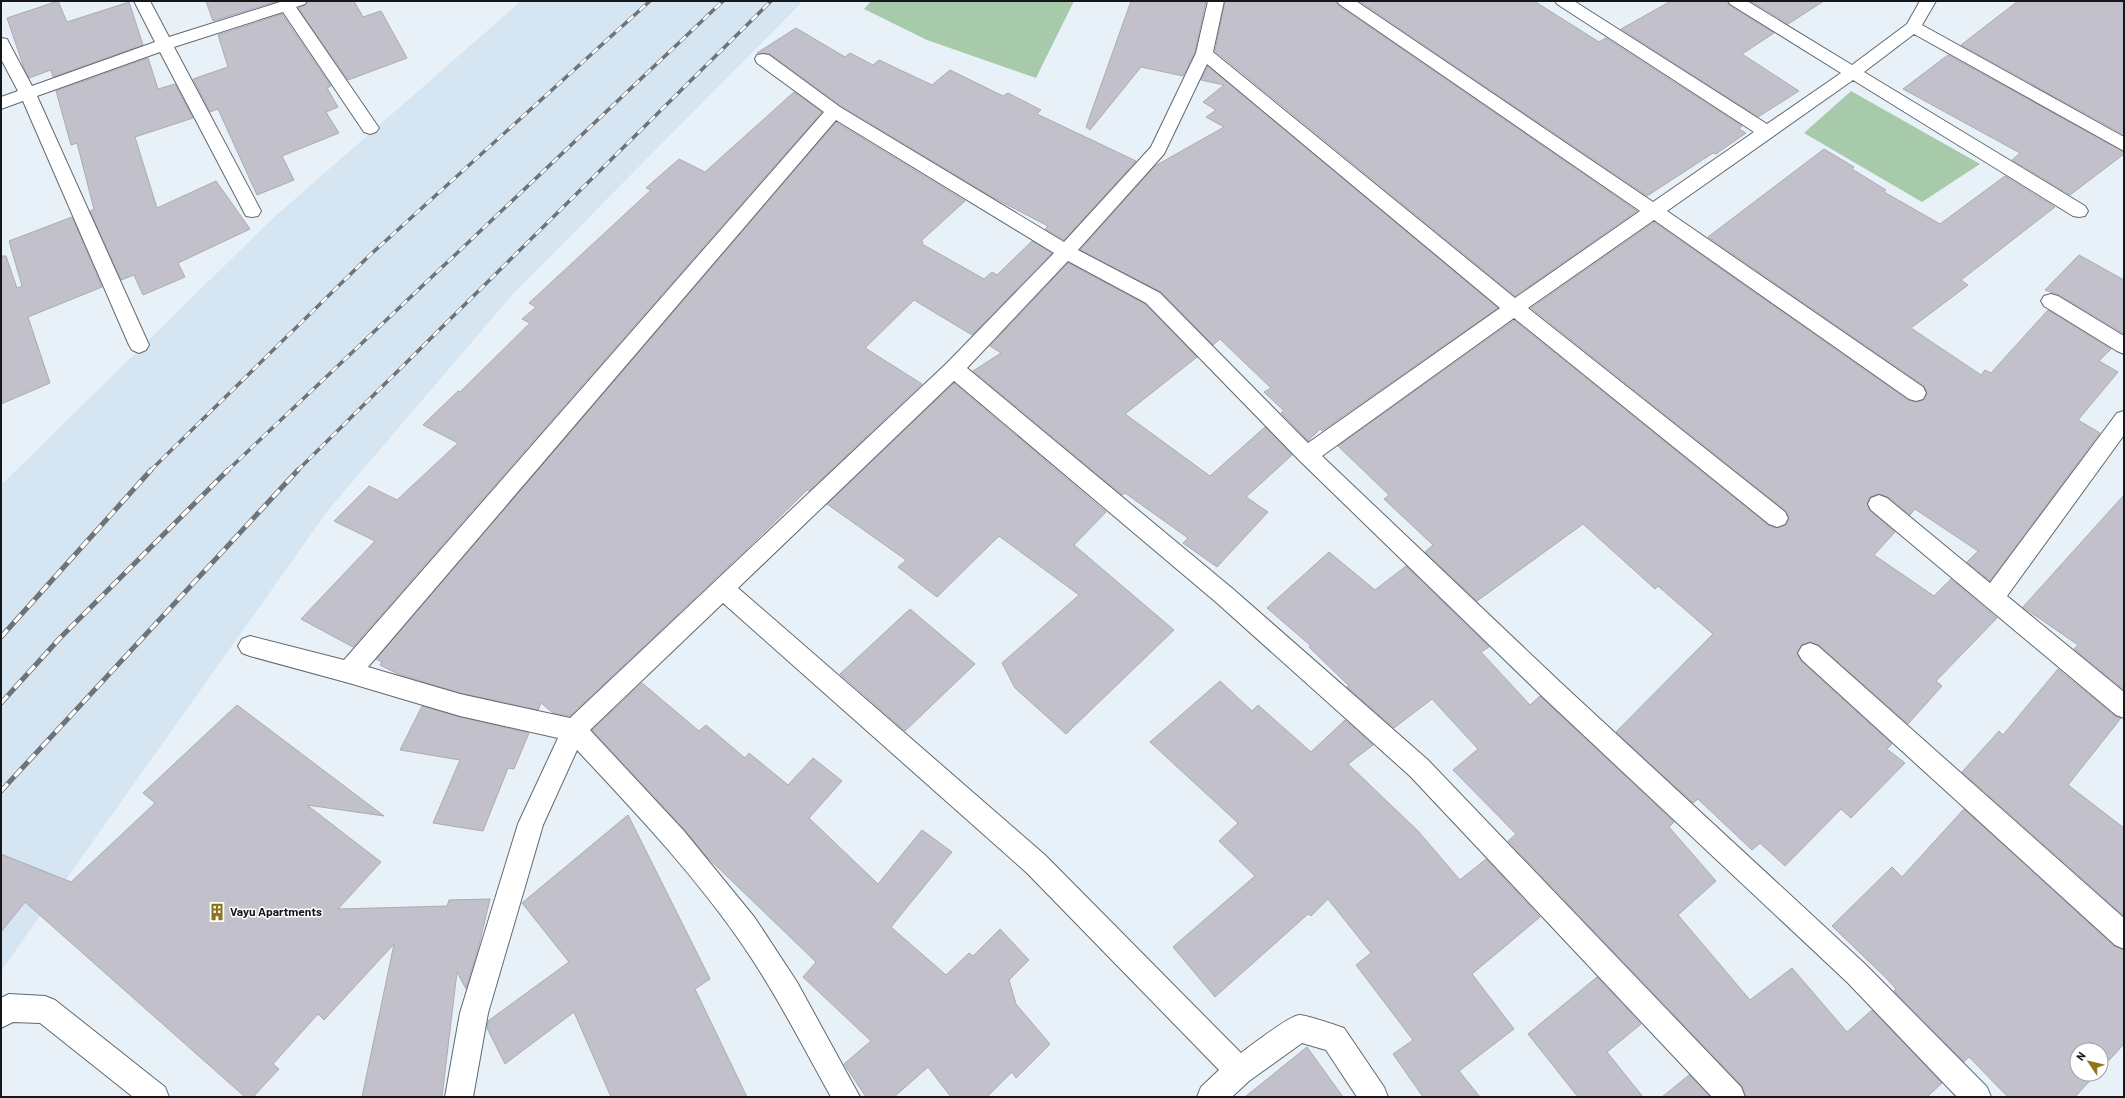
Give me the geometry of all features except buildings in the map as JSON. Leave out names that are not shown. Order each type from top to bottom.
[{"type":"street","points":[[142,1],[166,44],[252,211]]},
{"type":"street","points":[[459,1097],[474,1013],[531,824],[574,730],[954,369],[1066,252],[1158,150],[1204,53],[1216,1]]},
{"type":"street","points":[[1345,1],[1652,212],[1787,301],[1916,393]]},
{"type":"street","points":[[1563,1],[1768,133]]},
{"type":"street","points":[[1736,1],[2079,211]]},
{"type":"street","points":[[1307,455],[1514,308],[1768,133],[1852,73],[1913,27],[1928,1]]},
{"type":"street","points":[[1,103],[166,44],[292,3],[370,128]]},
{"type":"street","points":[[1913,27],[2124,145]]},
{"type":"street","points":[[1,43],[28,94],[139,345]]},
{"type":"street","points":[[1204,53],[1514,308],[1777,518]]},
{"type":"street","points":[[763,59],[834,111],[1066,252],[1153,298],[1307,455],[1552,690],[1856,973],[1977,1097]]},
{"type":"street","points":[[349,672],[834,111]]},
{"type":"street","points":[[2051,301],[2124,346]]},
{"type":"street","points":[[954,369],[1225,596],[1420,768],[1731,1097]]},
{"type":"street","points":[[1992,598],[2124,419]]},
{"type":"street","points":[[1879,504],[2124,707]]},
{"type":"street","points":[[722,588],[1036,864],[1239,1071]]},
{"type":"street","points":[[250,646],[349,672],[460,705],[574,730],[670,833],[715,887],[767,958],[846,1097]]},
{"type":"street","points":[[1810,652],[2124,936]]},
{"type":"street","points":[[1,1014],[9,1008],[45,1010],[155,1097]]},
{"type":"street","points":[[1211,1097],[1239,1071],[1299,1029],[1334,1038],[1374,1097]]},
{"type":"shaded area","points":[[521,1],[803,1],[513,294],[329,509],[1,971],[1,485],[272,219]]},
{"type":"green space","points":[[871,1],[1074,1],[1036,78],[927,40],[864,9]]},
{"type":"green space","points":[[1851,91],[1980,164],[1922,202],[1804,133]]},
{"type":"railway","points":[[151,470],[370,255],[650,1]]},
{"type":"railway","points":[[227,471],[723,1]]},
{"type":"railway","points":[[298,470],[771,1]]},
{"type":"railway","points":[[1,637],[151,470]]},
{"type":"railway","points":[[1,791],[298,470]]},
{"type":"railway","points":[[1,703],[60,638],[227,471]]},
{"type":"place","name":"Vayu Apartments","points":[[217,912]]}]
